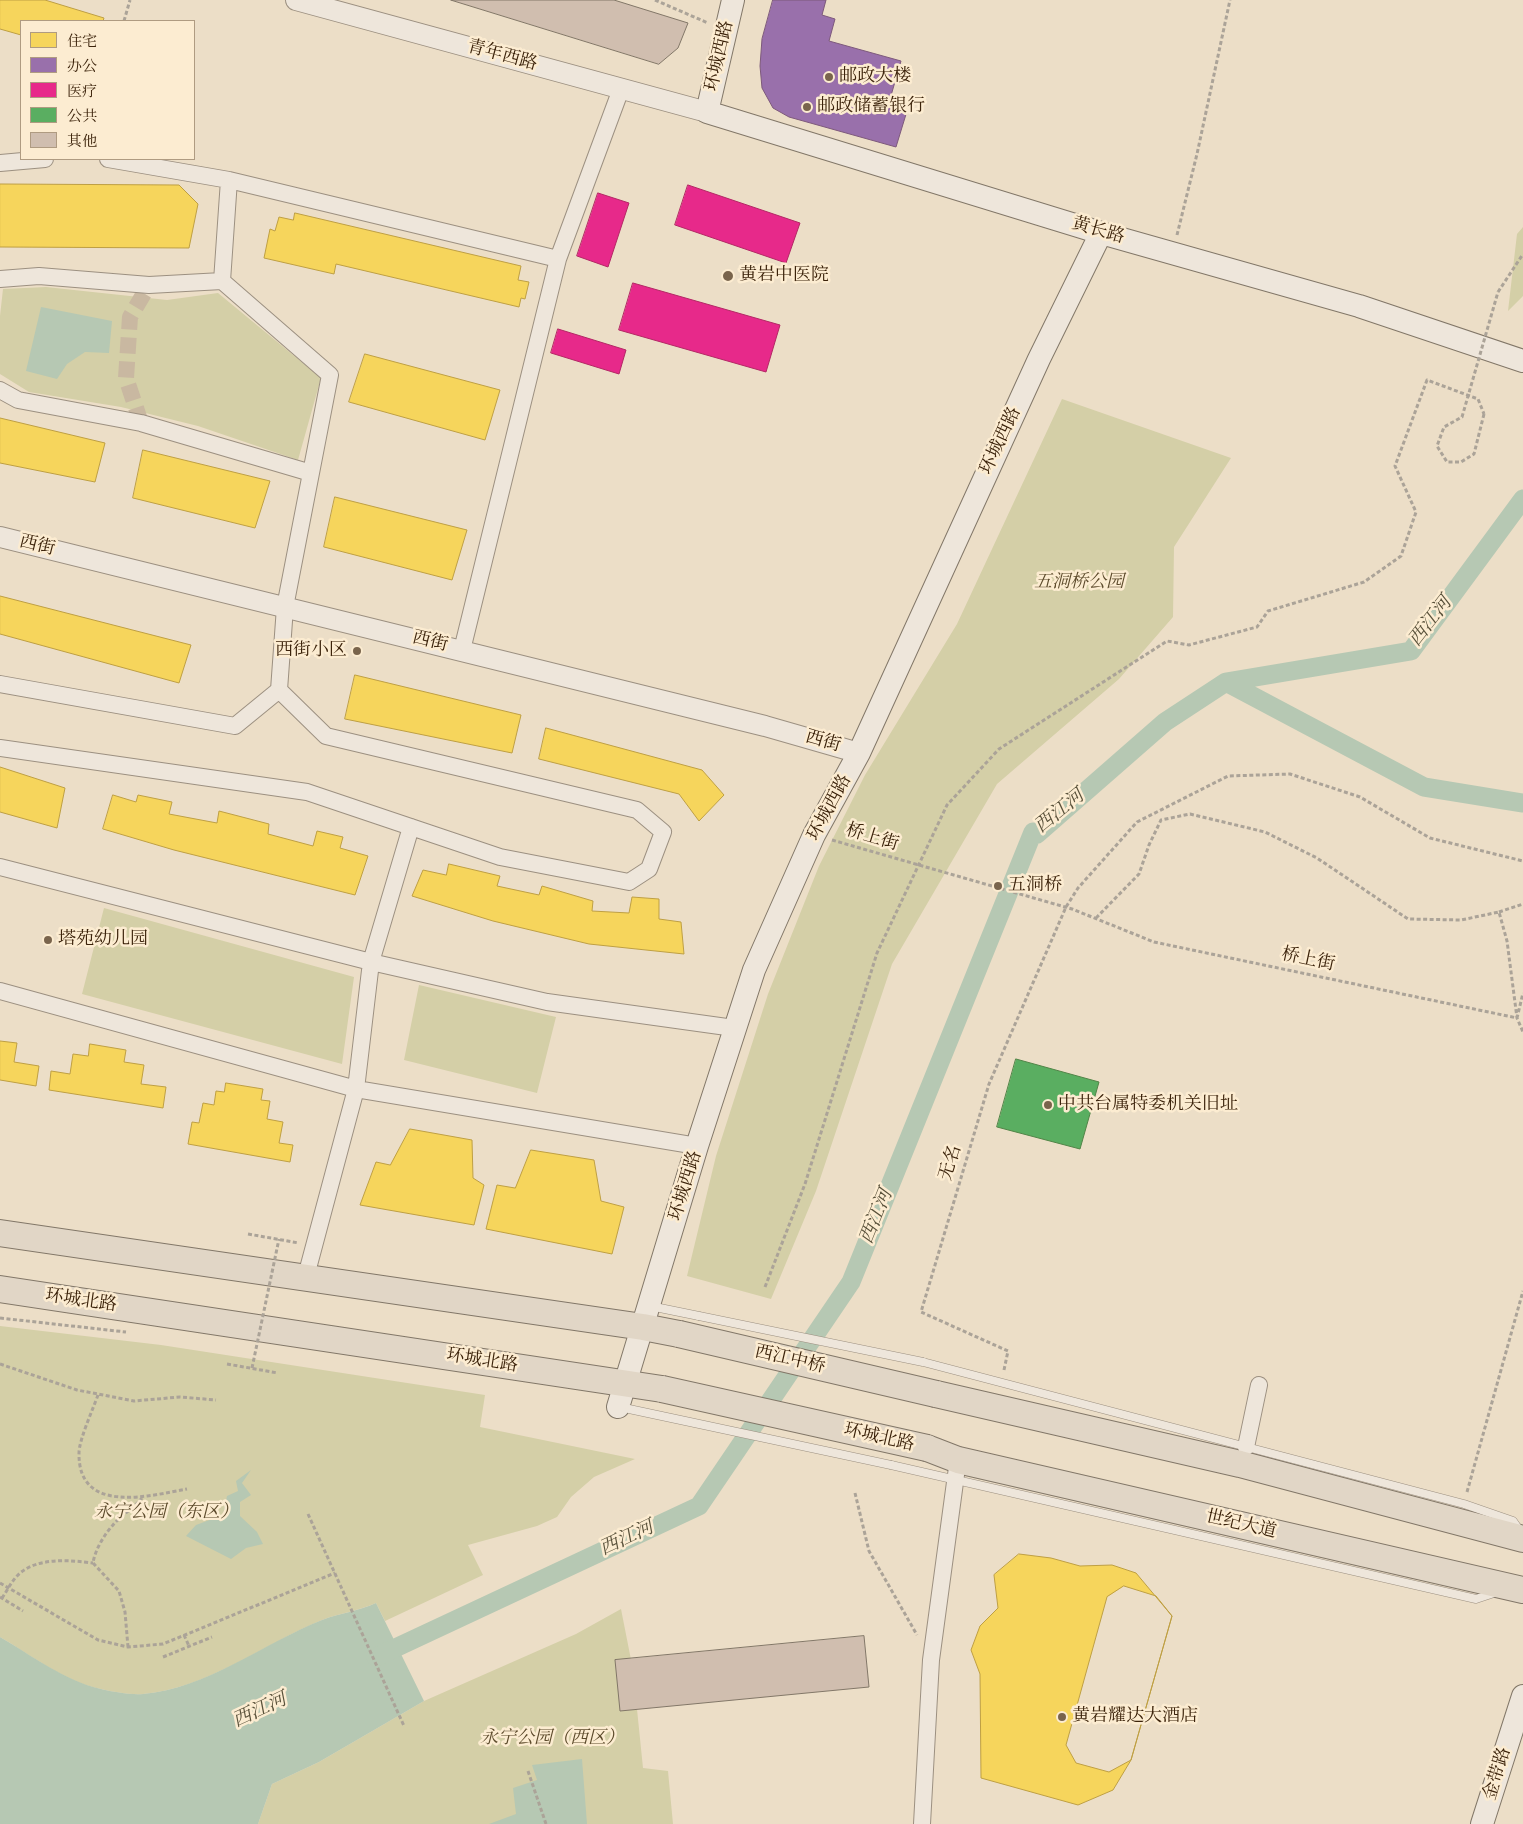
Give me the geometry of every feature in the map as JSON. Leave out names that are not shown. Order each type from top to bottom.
[{"type":"main road","name":"环城西路","points":[[708,112],[733,0]]},
{"type":"main road","name":"黄长路","points":[[708,112],[1101,233],[1359,306],[1523,361]]},
{"type":"main road","name":"环城西路","points":[[624,1400],[646,1316],[697,1146],[754,970],[814,835],[859,753],[1038,359],[1101,233]]},
{"type":"main road","points":[[0,1233],[306,1276],[646,1316]]},
{"type":"main road","name":"环城北路","points":[[0,1289],[624,1400],[662,1389],[927,1448],[957,1470]]},
{"type":"main road","name":"西江中桥","points":[[646,1316],[679,1334],[936,1394],[1001,1395]]},
{"type":"main road","points":[[1001,1395],[1240,1464],[1523,1537]]},
{"type":"main road","name":"世纪大道","points":[[957,1470],[1517,1589]]},
{"type":"main road","name":"金带路","points":[[1482,1824],[1523,1696]]},
{"type":"street","name":"青年西路","points":[[296,0],[708,112]]},
{"type":"street","points":[[462,650],[558,259],[622,89]]},
{"type":"street","points":[[0,163],[34,160]]},
{"type":"street","points":[[114,160],[229,180],[558,259]]},
{"type":"street","points":[[222,281],[229,180]]},
{"type":"street","points":[[0,279],[39,276],[149,285],[222,281],[330,374],[286,607],[279,690],[235,726],[0,684]]},
{"type":"street","points":[[0,390],[18,400],[141,423],[311,473]]},
{"type":"street","name":"西街","points":[[0,537],[756,723],[859,753]]},
{"type":"street","points":[[0,748],[307,792],[500,857],[628,882],[649,869],[663,832],[637,810],[326,736],[279,690]]},
{"type":"street","points":[[306,1276],[356,1089],[371,962],[411,827]]},
{"type":"street","points":[[0,867],[371,962],[547,1002],[734,1028]]},
{"type":"street","points":[[0,990],[356,1089],[697,1146]]},
{"type":"street","points":[[1246,1447],[1259,1385]]},
{"type":"street","points":[[922,1824],[931,1660],[957,1470]]},
{"type":"lane","points":[[646,1316],[699,1316],[923,1362],[1001,1395],[1246,1447],[1464,1504],[1514,1521],[1523,1537]]},
{"type":"lane","points":[[624,1400],[891,1465],[957,1470]]},
{"type":"path","points":[[124,20],[130,0]]},
{"type":"path","points":[[656,0],[726,31]]},
{"type":"path","points":[[1172,252],[1197,154],[1230,0]]},
{"type":"path","points":[[765,1287],[806,1184],[876,953],[920,867],[947,805],[999,749],[1167,641],[1189,645],[1257,627],[1268,611],[1364,582],[1400,556],[1416,512],[1395,466],[1427,380],[1455,389],[1463,392],[1471,396],[1478,399],[1484,414],[1474,454],[1461,462],[1447,462],[1437,446],[1444,427],[1462,417],[1468,397],[1471,388],[1498,292],[1523,254]]},
{"type":"path","points":[[920,867],[1066,907],[1078,888],[1137,822],[1228,776],[1290,774],[1360,797],[1430,838],[1523,861]]},
{"type":"path","points":[[1095,918],[1139,874],[1148,845],[1161,820],[1190,814],[1266,832],[1317,858],[1408,919],[1461,920],[1499,912],[1523,904]]},
{"type":"path","name":"桥上街","points":[[814,835],[920,867]]},
{"type":"path","name":"桥上街","points":[[1066,907],[1154,942],[1517,1018]]},
{"type":"path","name":"无名","points":[[1001,1395],[1008,1351],[921,1312],[989,1084],[1066,907]]},
{"type":"path","points":[[1499,912],[1507,941],[1517,1018],[1523,1032]]},
{"type":"path","points":[[1517,1018],[1523,993]]},
{"type":"path","points":[[248,1234],[308,1244]]},
{"type":"path","points":[[252,1368],[279,1239]]},
{"type":"path","points":[[1464,1504],[1523,1291]]},
{"type":"path","points":[[0,1364],[77,1390],[98,1395],[134,1401],[180,1397],[216,1400]]},
{"type":"path","points":[[227,1364],[278,1373]]},
{"type":"path","points":[[98,1395],[79,1451],[81,1470],[92,1488],[111,1497],[142,1497],[187,1489]]},
{"type":"path","points":[[855,1493],[869,1551],[931,1660]]},
{"type":"path","points":[[93,1563],[95,1554],[113,1524],[134,1508],[142,1497]]},
{"type":"path","points":[[308,1514],[404,1726]]},
{"type":"path","points":[[23,1611],[1,1598],[19,1574],[40,1563],[74,1561],[93,1563],[119,1591],[125,1612],[128,1646]]},
{"type":"path","points":[[0,1583],[98,1640],[128,1646],[163,1644],[335,1573]]},
{"type":"path","points":[[184,1635],[189,1646]]},
{"type":"path","points":[[163,1657],[212,1636]]},
{"type":"path","points":[[528,1771],[546,1824]]},
{"type":"green space","points":[[1523,227],[1523,296],[1508,311],[1517,234]]},
{"type":"green space","points":[[46,287],[167,300],[218,293],[321,378],[298,460],[198,426],[121,407],[29,392],[0,374],[0,316],[3,289]]},
{"type":"green space","name":"五洞桥公园","points":[[1062,399],[1231,458],[1174,547],[1173,617],[1119,679],[997,784],[892,964],[816,1191],[771,1299],[687,1276],[716,1156],[768,994],[819,866],[865,775],[957,624]]},
{"type":"green space","points":[[104,908],[354,977],[342,1064],[82,994]]},
{"type":"green space","points":[[419,985],[556,1017],[537,1093],[404,1060]]},
{"type":"green space","name":"永宁公园（东区）","points":[[0,1326],[161,1345],[485,1395],[480,1427],[635,1459],[594,1477],[571,1497],[557,1517],[537,1526],[468,1545],[483,1575],[385,1621],[376,1603],[322,1620],[212,1675],[189,1684],[143,1694],[127,1694],[106,1690],[61,1674],[0,1637]]},
{"type":"green space","name":"永宁公园（西区）","points":[[621,1609],[633,1670],[643,1768],[668,1771],[673,1824],[258,1824],[272,1784],[319,1762],[424,1701],[576,1634]]},
{"type":"water","points":[[41,307],[112,321],[109,353],[85,352],[67,364],[57,379],[26,371]]},
{"type":"water","points":[[251,1470],[242,1483],[251,1495],[240,1502],[240,1516],[257,1532],[263,1544],[246,1548],[231,1559],[186,1536],[196,1525],[223,1515],[227,1496],[238,1491],[236,1481]]},
{"type":"water","points":[[376,1603],[424,1701],[319,1762],[272,1784],[258,1824],[0,1824],[0,1637],[74,1680],[106,1690],[128,1694],[143,1694],[189,1684],[322,1620]]},
{"type":"water","points":[[582,1759],[587,1824],[489,1824],[516,1814],[513,1788],[537,1780],[532,1765]]},
{"type":"building: 住宅","points":[[0,0],[45,0],[104,18],[103,20],[20,20],[20,35],[0,29]]},
{"type":"building: 住宅","points":[[0,184],[179,185],[198,204],[189,248],[0,247]]},
{"type":"building: 住宅","points":[[295,213],[521,266],[518,280],[529,282],[525,299],[521,298],[519,307],[336,264],[334,274],[264,258],[270,229],[275,231],[279,217],[293,220]]},
{"type":"building: 住宅","points":[[365,354],[500,390],[485,440],[349,402]]},
{"type":"building: 住宅","points":[[0,418],[105,443],[95,482],[0,463]]},
{"type":"building: 住宅","points":[[143,450],[270,481],[255,528],[133,498]]},
{"type":"building: 住宅","points":[[335,497],[467,530],[452,580],[324,547]]},
{"type":"building: 住宅","points":[[0,596],[191,645],[179,683],[0,634]]},
{"type":"building: 住宅","points":[[355,675],[521,715],[512,753],[345,719]]},
{"type":"building: 住宅","points":[[546,728],[702,770],[724,795],[699,821],[679,794],[539,759]]},
{"type":"building: 住宅","points":[[0,767],[65,788],[57,828],[0,812]]},
{"type":"building: 住宅","points":[[113,795],[136,802],[138,795],[172,802],[169,814],[217,823],[219,811],[269,824],[268,834],[313,846],[317,831],[343,837],[340,848],[368,856],[355,895],[174,850],[103,829]]},
{"type":"building: 住宅","points":[[449,864],[500,876],[497,886],[539,895],[542,886],[593,901],[592,911],[629,913],[632,897],[659,899],[659,919],[681,922],[684,954],[589,944],[493,921],[412,896],[423,870],[446,875]]},
{"type":"building: 住宅","points":[[0,1041],[17,1043],[14,1062],[39,1066],[36,1086],[0,1080]]},
{"type":"building: 住宅","points":[[90,1044],[126,1050],[124,1062],[144,1065],[141,1084],[166,1087],[163,1108],[49,1090],[51,1071],[70,1074],[73,1054],[88,1056]]},
{"type":"building: 住宅","points":[[226,1083],[263,1089],[261,1100],[270,1101],[267,1119],[283,1122],[279,1143],[293,1145],[290,1162],[188,1144],[192,1122],[199,1123],[203,1103],[214,1105],[216,1091],[224,1092]]},
{"type":"building: 住宅","points":[[410,1129],[472,1140],[473,1178],[484,1185],[474,1225],[360,1205],[376,1162],[390,1165]]},
{"type":"building: 住宅","points":[[531,1150],[594,1160],[601,1201],[624,1207],[612,1254],[486,1229],[497,1185],[515,1188]]},
{"type":"building: 住宅","name":"黄岩耀达大酒店","points":[[1019,1554],[1051,1558],[1080,1566],[1112,1565],[1136,1573],[1172,1616],[1131,1760],[1113,1790],[1078,1805],[981,1778],[980,1674],[971,1650],[980,1626],[998,1608],[994,1575]]},
{"type":"building: 住宅","name":"黄岩耀达大酒店","points":[[1124,1586],[1156,1596],[1172,1616],[1131,1760],[1109,1772],[1076,1763],[1066,1745],[1107,1597]]},
{"type":"building: 办公","name":"邮政大楼","points":[[773,0],[826,0],[822,15],[835,19],[829,41],[901,61],[888,106],[907,111],[896,147],[789,117],[773,108],[762,88],[760,66],[762,39]]},
{"type":"building: 医疗","points":[[688,185],[800,223],[786,263],[675,225]]},
{"type":"building: 医疗","points":[[598,193],[629,203],[608,267],[577,256]]},
{"type":"building: 医疗","points":[[633,283],[780,325],[766,372],[619,330]]},
{"type":"building: 医疗","points":[[558,329],[626,350],[619,374],[551,353]]},
{"type":"building: 公共","name":"中共台属特委机关旧址","points":[[1016,1059],[1099,1082],[1080,1149],[997,1127]]},
{"type":"building: 其他","points":[[451,0],[614,0],[688,23],[678,48],[659,64]]},
{"type":"building: 其他","points":[[864,1636],[869,1687],[620,1711],[615,1660]]},
{"type":"waterway","name":"西江河","points":[[376,1657],[699,1506],[851,1282],[1033,832],[1037,834],[1165,722],[1226,682],[1411,651],[1523,499]]},
{"type":"waterway","points":[[1226,682],[1424,787],[1523,803]]},
{"type":"tunnel","points":[[141,423],[126,378],[130,317],[149,285]]},
{"type":"place","name":"邮政大楼","points":[[829,77]]},
{"type":"place","name":"邮政储蓄银行","points":[[807,107]]},
{"type":"place","name":"黄岩中医院","points":[[728,276]]},
{"type":"place","name":"西街小区","points":[[357,651]]},
{"type":"place","name":"五洞桥","points":[[998,886]]},
{"type":"place","name":"塔苑幼儿园","points":[[48,940]]},
{"type":"place","name":"中共台属特委机关旧址","points":[[1048,1105]]},
{"type":"place","name":"黄岩耀达大酒店","points":[[1062,1717]]}]
